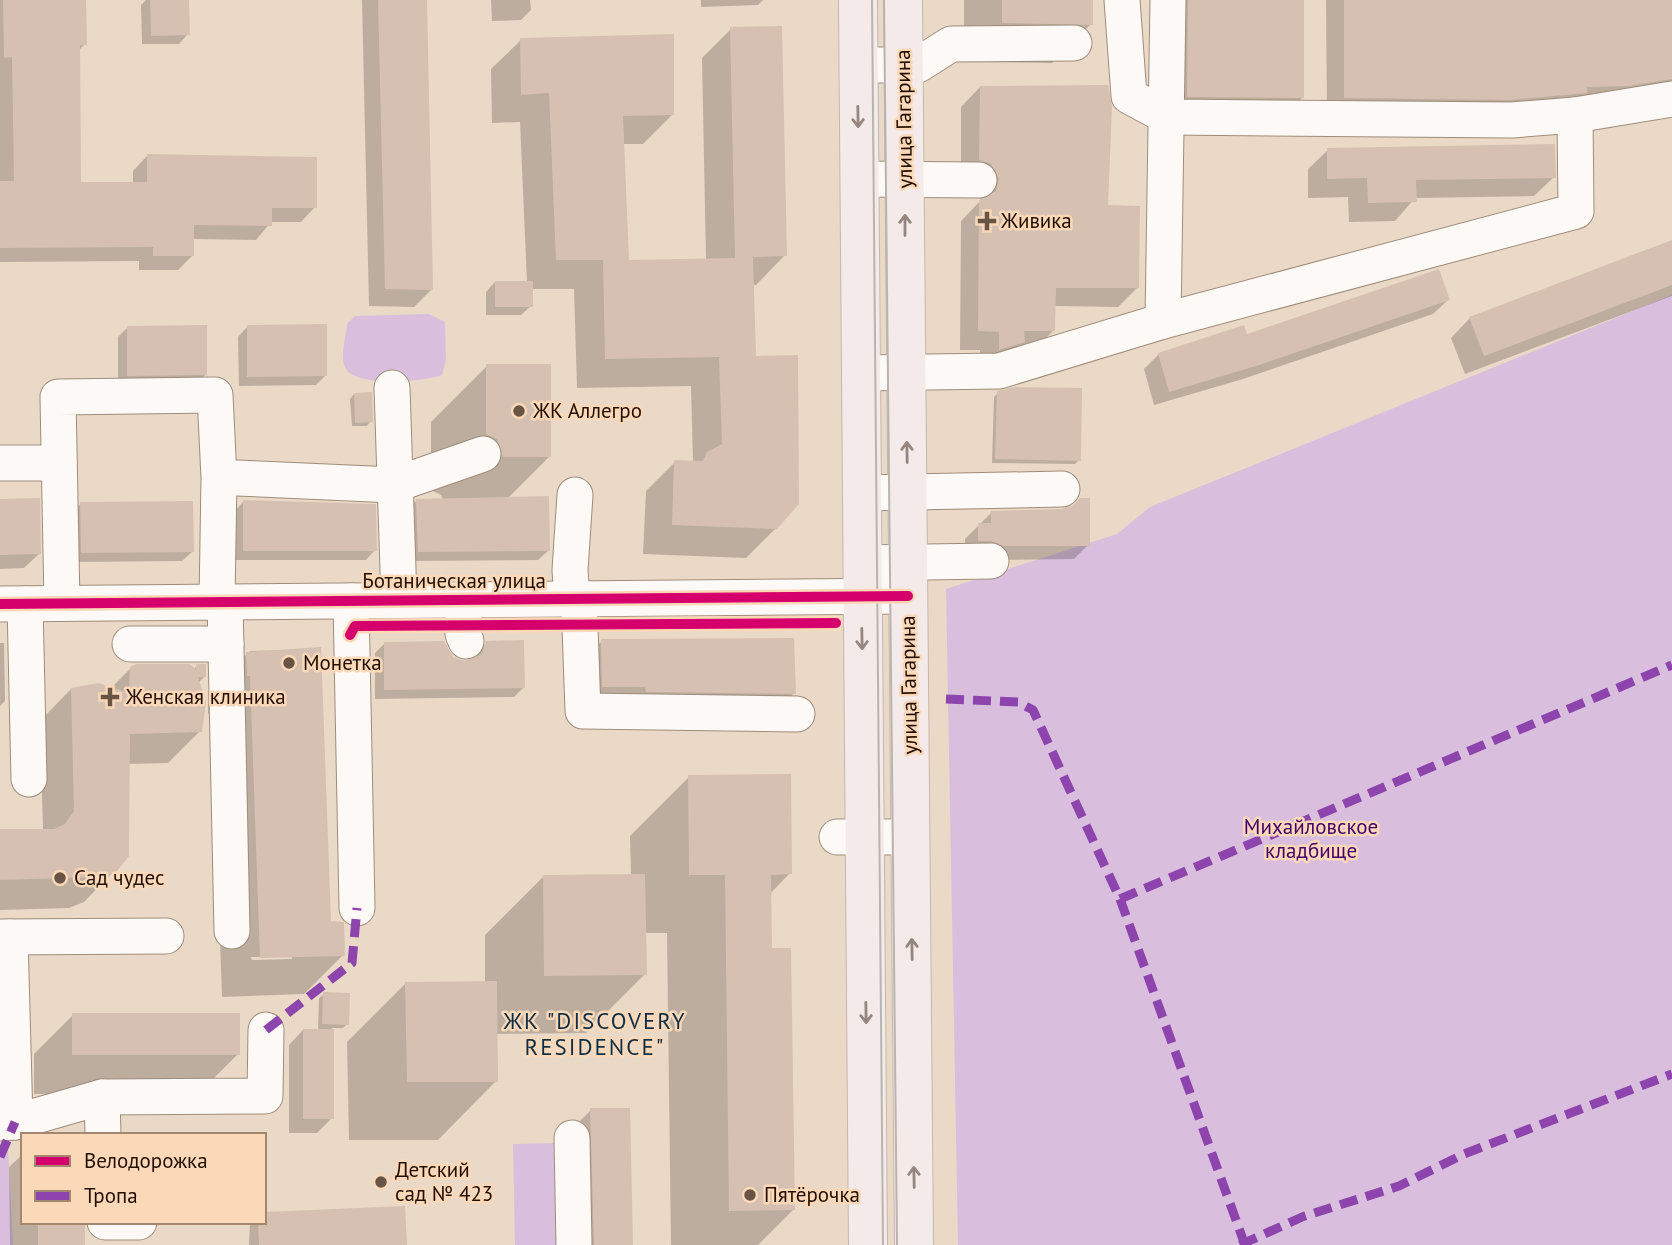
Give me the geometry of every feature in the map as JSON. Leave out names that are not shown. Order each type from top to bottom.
[{"type":"main road","points":[[858,0],[862,579],[851,837],[868,1245]]},
{"type":"main road","name":"улица Гагарина","points":[[903,0],[914,1245]]},
{"type":"street","points":[[1122,0],[1129,96],[1168,117],[1512,120],[1575,115],[1672,99]]},
{"type":"street","points":[[1163,321],[1168,0]]},
{"type":"street","points":[[858,65],[918,65],[951,44],[1074,43]]},
{"type":"street","points":[[860,373],[999,371],[1163,321],[1577,211],[1575,115]]},
{"type":"street","points":[[859,179],[979,180]]},
{"type":"street","points":[[392,388],[399,600]]},
{"type":"street","points":[[62,603],[58,397],[215,395],[221,602],[226,644],[232,931]]},
{"type":"street","points":[[237,478],[394,485],[483,454]]},
{"type":"street","points":[[0,463],[59,463]]},
{"type":"street","points":[[861,493],[1062,489]]},
{"type":"street","points":[[575,495],[570,570],[576,599],[583,711],[797,714]]},
{"type":"street","name":"Ботаническая улица","points":[[13,604],[576,599],[862,579],[908,579],[991,561]]},
{"type":"street","points":[[464,600],[463,634],[466,641]]},
{"type":"street","points":[[351,601],[357,908]]},
{"type":"street","points":[[13,604],[29,779]]},
{"type":"street","points":[[130,644],[226,644]]},
{"type":"street","points":[[851,837],[911,837]]},
{"type":"street","points":[[166,936],[5,937],[8,1123],[102,1097],[265,1096],[266,1030]]},
{"type":"street","points":[[102,1097],[103,1133]]},
{"type":"street","points":[[572,1138],[574,1245]]},
{"type":"street","points":[[105,1224],[106,1245]]},
{"type":"green space","name":"Михайловское кладбище","points":[[1672,295],[1672,1245],[958,1245],[946,589],[1117,534],[1150,507]]},
{"type":"green space","points":[[429,314],[445,322],[446,360],[442,375],[421,380],[375,381],[351,374],[345,367],[343,352],[347,324],[355,316]]},
{"type":"green space","points":[[558,1143],[561,1245],[515,1245],[513,1144]]},
{"type":"green space","points":[[0,1149],[8,1149],[13,1245],[0,1245]]},
{"type":"building","points":[[3,0],[86,0],[87,45],[80,45],[81,182],[147,182],[147,154],[317,157],[317,208],[272,208],[272,226],[194,225],[194,256],[153,256],[153,247],[0,248],[0,181],[14,181],[12,57],[4,58]]},
{"type":"building","points":[[150,0],[189,0],[190,35],[151,36]]},
{"type":"building","points":[[378,0],[427,0],[433,290],[385,289]]},
{"type":"building","points":[[1002,0],[1093,0],[1093,25],[1002,23]]},
{"type":"building","points":[[1188,0],[1304,0],[1304,98],[1187,97]]},
{"type":"building","points":[[1344,0],[1672,0],[1672,79],[1629,86],[1587,87],[1587,93],[1511,100],[1344,98]]},
{"type":"building","points":[[782,26],[787,256],[753,257],[756,356],[798,355],[799,504],[777,529],[672,525],[674,460],[703,461],[707,452],[722,444],[719,357],[605,359],[603,260],[556,260],[549,93],[521,95],[520,38],[674,34],[674,115],[623,116],[629,260],[735,258],[730,27]]},
{"type":"building","points":[[1108,85],[1112,106],[1108,205],[1140,206],[1139,288],[1056,288],[1055,331],[1024,331],[1025,342],[999,350],[999,332],[978,331],[979,200],[996,191],[999,179],[990,163],[979,160],[980,86]]},
{"type":"building","points":[[1555,144],[1556,178],[1416,180],[1417,202],[1368,203],[1367,178],[1327,179],[1327,148]]},
{"type":"building","points":[[1672,240],[1672,285],[1484,356],[1469,317]]},
{"type":"building","points":[[1439,269],[1450,300],[1259,365],[1169,392],[1158,353],[1244,325],[1247,334]]},
{"type":"building","points":[[495,281],[533,281],[533,307],[495,307]]},
{"type":"building","points":[[327,324],[327,376],[247,377],[247,325]]},
{"type":"building","points":[[207,325],[207,375],[127,376],[127,326]]},
{"type":"building","name":"ЖК Аллегро","points":[[486,364],[551,364],[551,457],[503,457],[497,439],[486,434]]},
{"type":"building","points":[[1015,387],[1082,388],[1081,461],[995,459],[997,391]]},
{"type":"building","points":[[372,392],[373,422],[355,423],[354,393]]},
{"type":"building","points":[[549,496],[550,551],[418,552],[416,499]]},
{"type":"building","points":[[40,498],[41,554],[0,555],[0,499]]},
{"type":"building","points":[[1080,498],[1090,498],[1090,546],[1004,546],[991,541],[978,541],[978,523],[991,523],[991,511],[1062,509],[1073,506]]},
{"type":"building","points":[[243,500],[376,504],[377,551],[243,551]]},
{"type":"building","points":[[193,501],[194,552],[81,553],[80,502]]},
{"type":"building","points":[[794,638],[796,694],[646,692],[645,687],[602,687],[601,639]]},
{"type":"building","points":[[524,640],[525,688],[384,690],[384,642],[444,641],[453,657],[464,661],[482,654],[486,641]]},
{"type":"building","points":[[321,647],[331,921],[344,922],[345,956],[260,958],[250,676],[247,676],[246,652]]},
{"type":"building","points":[[136,664],[189,664],[196,669],[196,664],[206,664],[206,677],[198,677],[206,702],[202,732],[130,734],[129,856],[117,871],[102,877],[0,880],[0,829],[54,829],[65,824],[74,811],[71,688],[98,683],[129,693],[130,667]]},
{"type":"building","points":[[791,774],[792,874],[771,875],[772,948],[791,948],[795,1210],[729,1211],[725,875],[689,875],[688,775]]},
{"type":"building","points":[[645,874],[647,975],[544,976],[543,875]]},
{"type":"building","points":[[497,981],[498,1082],[407,1082],[405,982]]},
{"type":"building","points":[[323,992],[350,993],[349,1025],[322,1024]]},
{"type":"building","points":[[72,1013],[240,1013],[240,1055],[72,1055]]},
{"type":"building","points":[[303,1029],[334,1029],[334,1119],[303,1119]]},
{"type":"building","points":[[590,1108],[630,1108],[633,1245],[594,1245]]},
{"type":"building","points":[[405,1206],[407,1245],[259,1245],[258,1224],[266,1224],[266,1212]]},
{"type":"building","points":[[38,1224],[85,1224],[85,1245],[38,1245]]},
{"type":"tram line","points":[[872,0],[883,1245]]},
{"type":"tram line","points":[[884,0],[897,1245]]},
{"type":"marked path","points":[[1120,899],[1672,665]]},
{"type":"marked path","points":[[946,699],[1018,702],[1033,710],[1120,899],[1245,1245]]},
{"type":"marked path","points":[[266,1030],[352,963],[357,908]]},
{"type":"marked path","points":[[1240,1245],[1302,1217],[1399,1186],[1464,1154],[1672,1074]]},
{"type":"marked path","points":[[0,1157],[15,1122]]},
{"type":"cycle path","points":[[0,604],[908,596]]},
{"type":"cycle path","points":[[350,635],[355,626],[836,623]]},
{"type":"place","name":"Живика","points":[[987,221]]},
{"type":"place","name":"ЖК Аллегро","points":[[519,411]]},
{"type":"place","name":"Монетка","points":[[289,663]]},
{"type":"place","name":"Женская клиника","points":[[110,697]]},
{"type":"place","name":"Сад чудес","points":[[60,878]]},
{"type":"place","name":"Детский сад № 423","points":[[381,1182]]},
{"type":"place","name":"Пятёрочка","points":[[750,1195]]},
{"type":"district","name":"ЖК \"DISCOVERY RESIDENCE\"","points":[[595,1034]]}]
